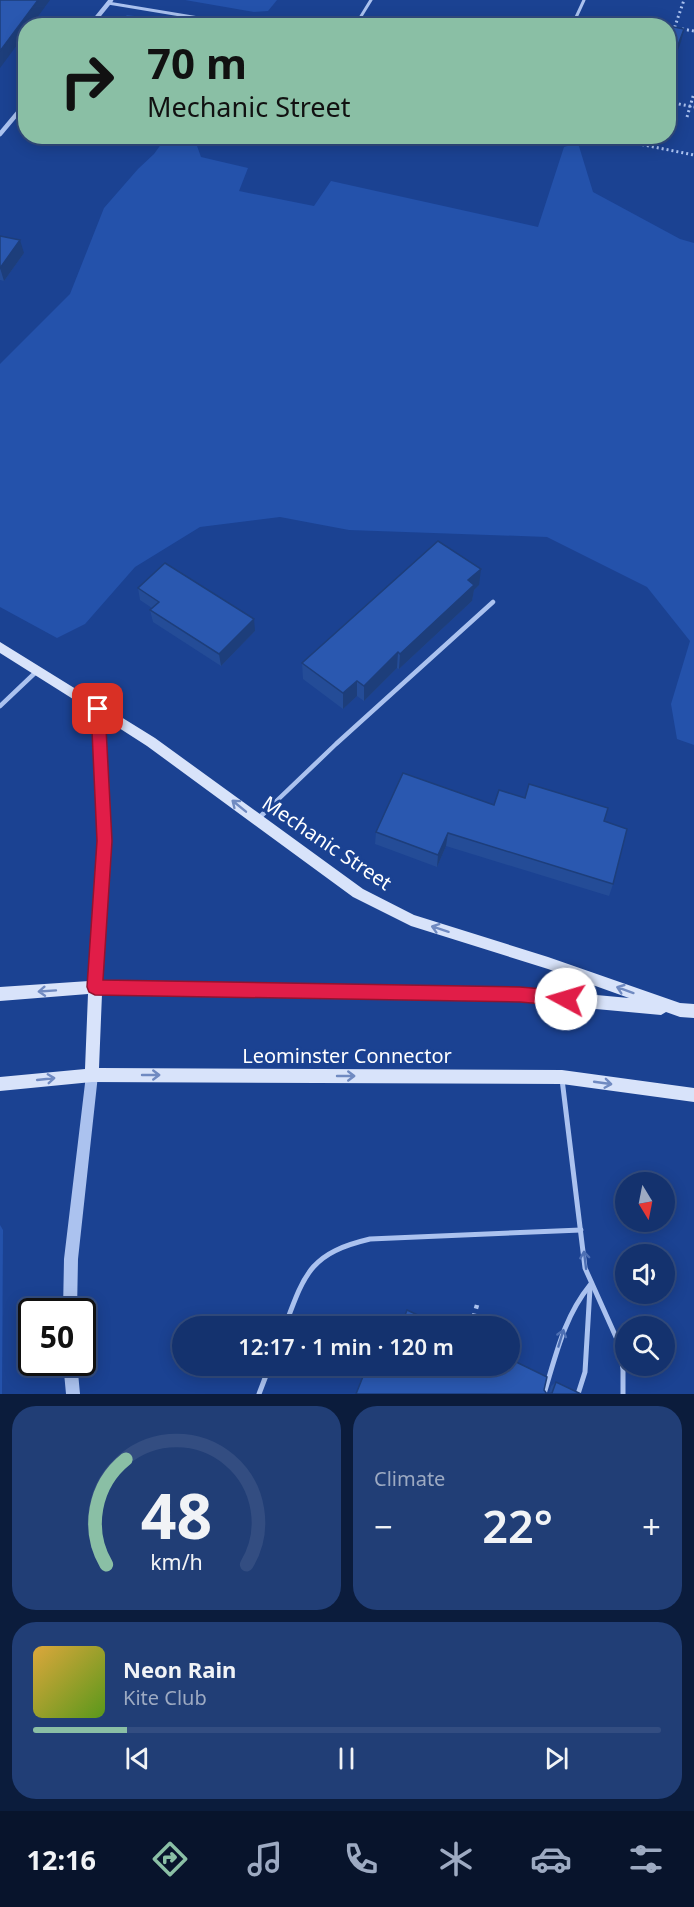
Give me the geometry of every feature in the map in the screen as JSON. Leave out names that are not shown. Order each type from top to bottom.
[{"type":"main road","name":"Mechanic Street","points":[[0,647],[160,749],[358,893],[411,920],[687,1010]]},
{"type":"main road","points":[[92,1075],[95,987],[105,841],[98,709]]},
{"type":"main road","points":[[0,994],[95,987],[520,994],[687,1010]]},
{"type":"main road","name":"Leominster Connector","points":[[0,1084],[92,1075],[562,1077],[694,1095]]},
{"type":"street","points":[[96,18],[110,1]]},
{"type":"street","points":[[0,134],[18,113]]},
{"type":"street","points":[[70,1298],[71,1259],[92,1075]]},
{"type":"street","points":[[71,1376],[73,1394]]},
{"type":"lane","points":[[361,18],[371,0]]},
{"type":"lane","points":[[576,18],[584,0]]},
{"type":"lane","points":[[110,1],[203,18]]},
{"type":"lane","points":[[257,820],[336,744],[493,602]]},
{"type":"lane","points":[[0,706],[37,671]]},
{"type":"lane","points":[[562,1077],[590,1286],[585,1372],[578,1394]]},
{"type":"lane","points":[[289,1316],[305,1274],[324,1254],[350,1242],[370,1239],[581,1230]]},
{"type":"lane","points":[[543,1394],[565,1325],[577,1299],[590,1286]]},
{"type":"lane","points":[[590,1286],[620,1345],[624,1379],[623,1394]]},
{"type":"lane","points":[[259,1394],[266,1376]]},
{"type":"path","points":[[676,25],[684,0]]},
{"type":"path","points":[[676,28],[694,31]]},
{"type":"path","points":[[687,117],[694,93]]},
{"type":"path","points":[[676,103],[692,106]]},
{"type":"path","points":[[640,144],[694,154]]},
{"type":"path","points":[[474,1316],[477,1305]]},
{"type":"shaded area","points":[[185,0],[277,0],[268,11],[254,12]]},
{"type":"shaded area","points":[[127,15],[150,18],[124,18]]},
{"type":"shaded area","points":[[161,144],[196,144],[201,157],[248,168],[239,191],[314,206],[331,181],[538,227],[564,147],[578,144],[593,192],[680,239],[694,243],[694,745],[677,739],[671,704],[690,641],[647,587],[547,537],[349,530],[280,517],[200,527],[135,567],[85,624],[57,638],[0,607],[0,364],[70,294],[104,208]]},
{"type":"shaded area","points":[[0,1225],[3,1230],[2,1394],[0,1394]]},
{"type":"building","points":[[0,0],[38,0],[25,18],[18,18],[18,27],[0,51]]},
{"type":"building","points":[[676,27],[684,29],[676,50]]},
{"type":"building","points":[[0,236],[20,240],[0,268]]},
{"type":"building","points":[[438,541],[481,569],[468,580],[474,585],[400,654],[398,652],[364,686],[357,681],[343,693],[302,663]]},
{"type":"building","points":[[165,563],[254,619],[219,654],[150,610],[159,602],[138,588]]},
{"type":"building","points":[[403,773],[494,805],[499,790],[525,798],[529,784],[608,808],[604,821],[627,829],[613,884],[448,833],[438,855],[376,832]]},
{"type":"building","points":[[407,1310],[420,1316],[405,1316]]},
{"type":"building","points":[[520,1364],[547,1377],[544,1390],[547,1394],[356,1394],[363,1376],[520,1376]]},
{"type":"building","points":[[556,1382],[581,1394],[547,1394],[552,1393]]},
{"type":"route","points":[[98,709],[105,841],[95,987],[520,994],[566,999]]}]
